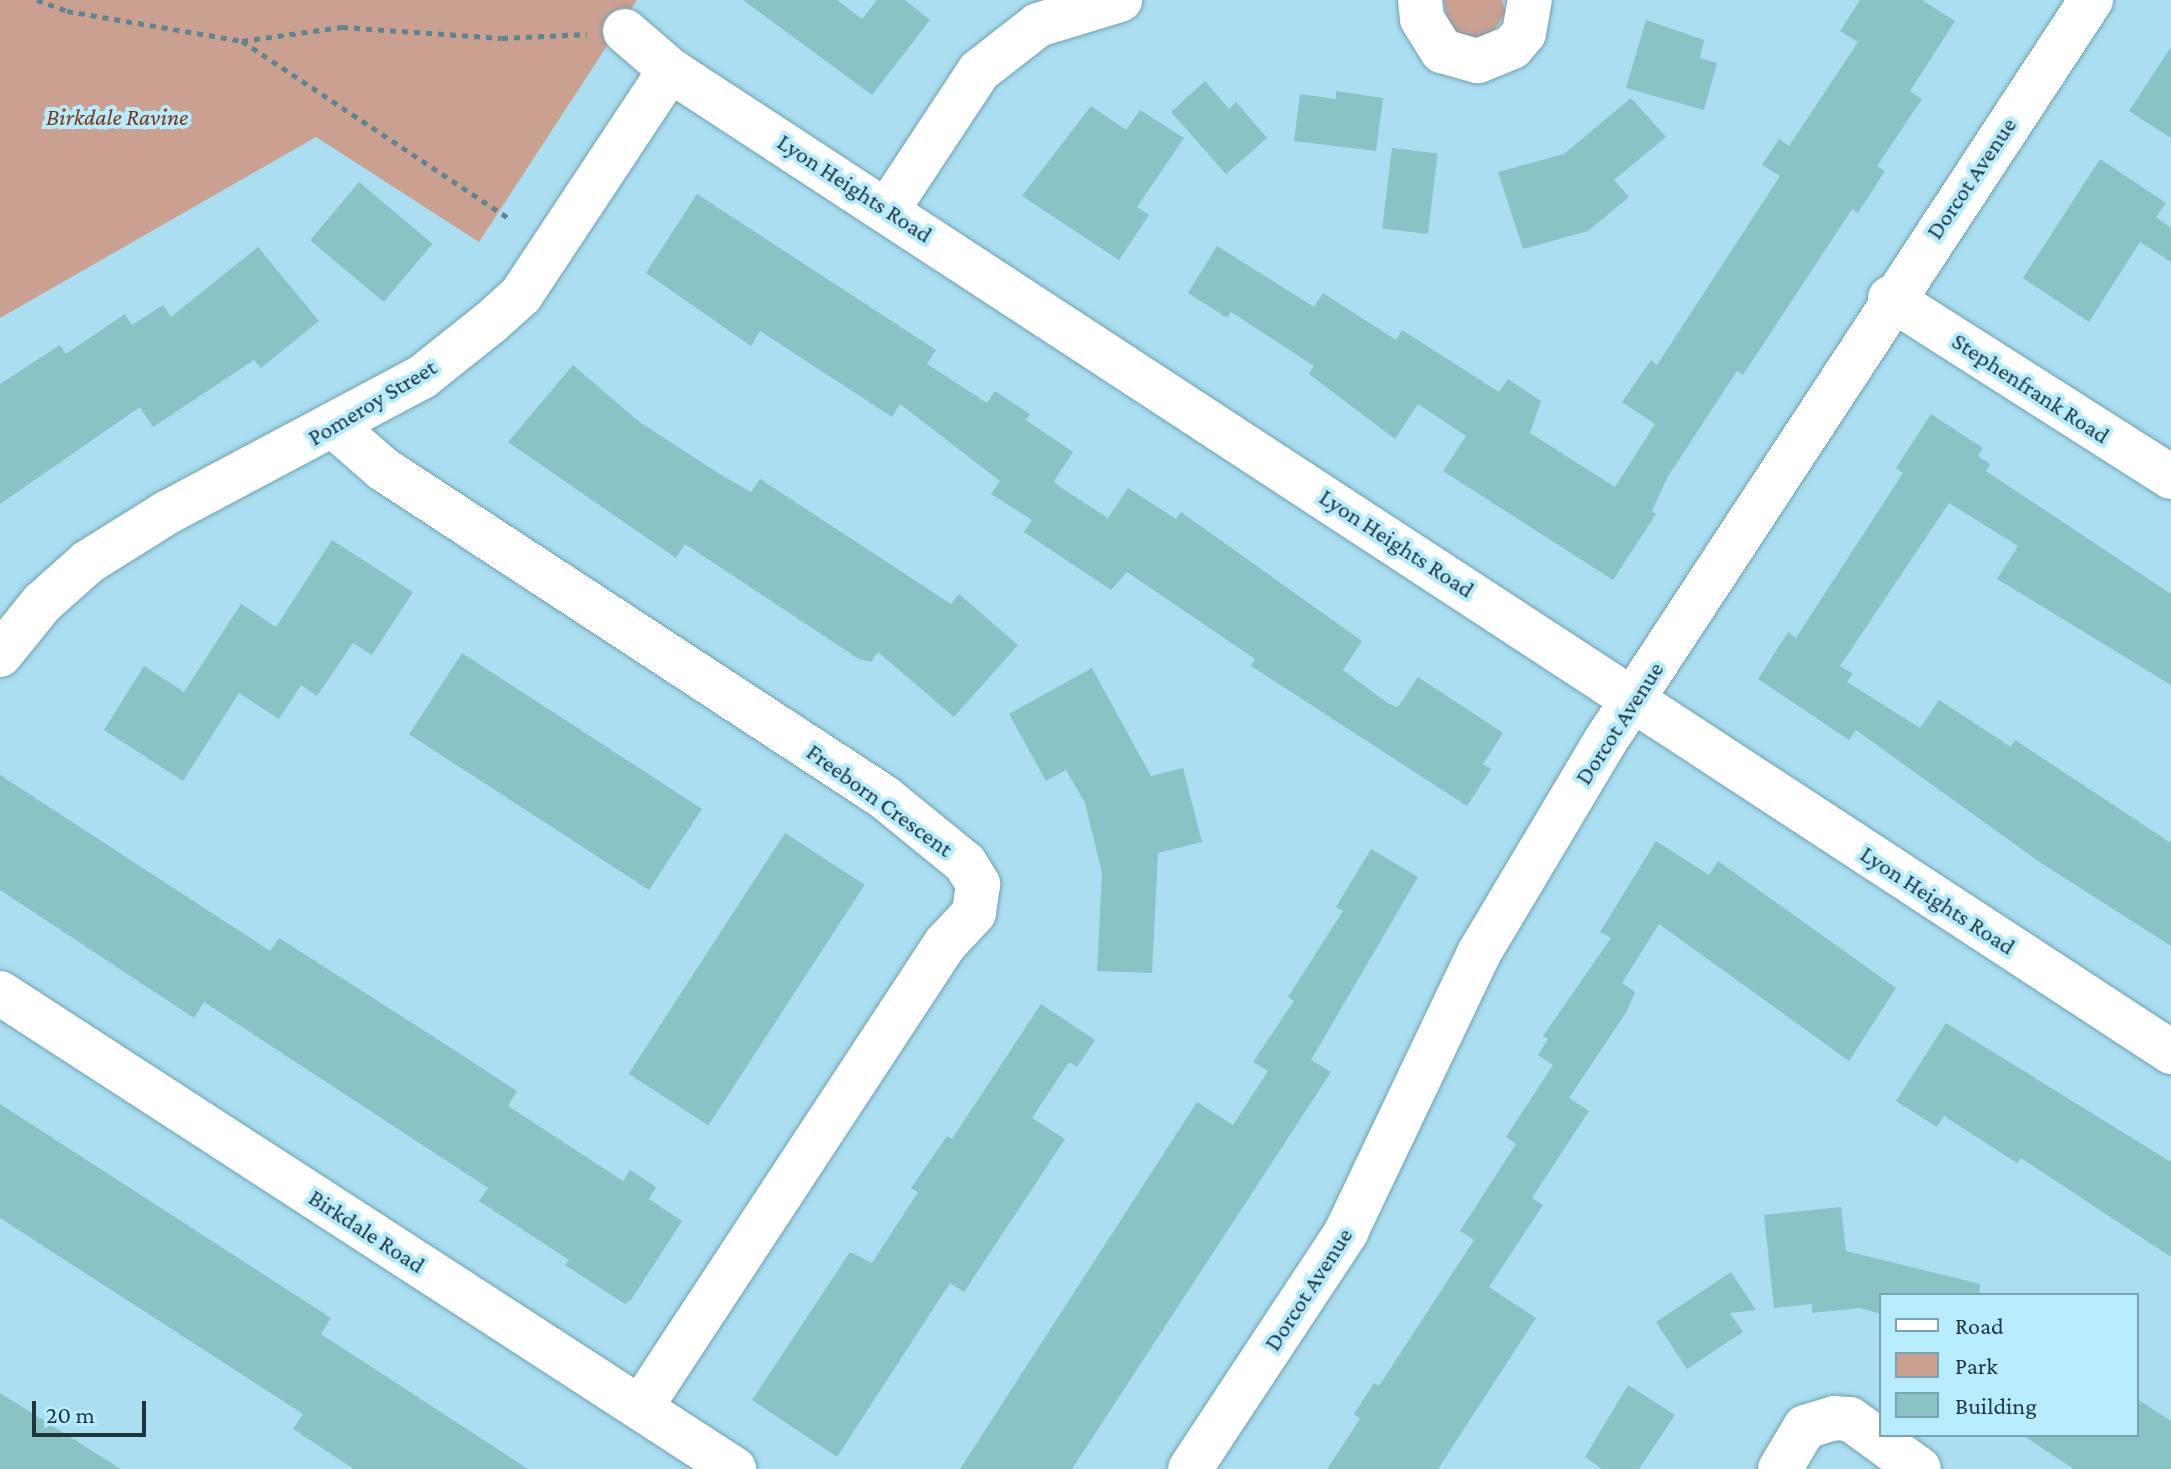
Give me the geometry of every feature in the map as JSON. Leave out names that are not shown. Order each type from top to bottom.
[{"type":"street","points":[[888,209],[979,71],[1038,25],[1120,0]]},
{"type":"street","points":[[1419,0],[1425,28],[1442,51],[1478,61],[1512,47],[1524,33],[1530,0]]},
{"type":"street","name":"Dorcot Avenue","points":[[1190,1469],[1346,1232],[1479,953],[1633,699],[1890,298],[2091,0]]},
{"type":"street","name":"Lyon Heights Road","points":[[625,31],[670,70],[888,209],[2171,1052]]},
{"type":"street","name":"Pomeroy Street","points":[[0,655],[42,603],[88,562],[168,512],[335,427],[422,377],[521,295],[670,70]]},
{"type":"street","name":"Stephenfrank Road","points":[[1890,298],[2171,477]]},
{"type":"street","name":"Freeborn Crescent","points":[[335,427],[383,469],[884,797],[965,863],[978,884],[974,913],[945,944],[641,1407]]},
{"type":"street","name":"Birkdale Road","points":[[0,993],[734,1469]]},
{"type":"street","points":[[1780,1469],[1805,1427],[1834,1418],[1850,1419],[1919,1469]]},
{"type":"path","points":[[37,0],[242,41],[342,27],[502,38],[625,31]]},
{"type":"path","points":[[242,41],[511,220]]},
{"type":"green space","name":"Birkdale Ravine","points":[[0,0],[637,0],[479,242],[316,137],[0,318]]},
{"type":"green space","points":[[1444,0],[1502,0],[1506,12],[1491,35],[1466,39],[1448,25]]},
{"type":"building","points":[[743,0],[837,0],[862,19],[877,0],[905,0],[930,20],[872,95]]},
{"type":"building","points":[[1860,0],[1922,0],[1955,21],[1910,91],[1922,99],[1877,166],[1885,171],[1858,213],[1852,209],[1743,375],[1737,371],[1667,478],[1652,511],[1656,514],[1613,580],[1443,471],[1466,436],[1418,404],[1395,439],[1309,374],[1314,366],[1231,312],[1227,318],[1188,293],[1217,246],[1314,307],[1323,293],[1396,340],[1402,330],[1499,392],[1508,379],[1541,401],[1530,433],[1615,487],[1655,424],[1622,402],[1651,360],[1657,365],[1780,176],[1762,165],[1779,139],[1789,146],[1858,42],[1840,31]]},
{"type":"building","points":[[1646,20],[1704,40],[1700,58],[1717,63],[1704,110],[1626,88]]},
{"type":"building","points":[[2171,47],[2171,138],[2129,111]]},
{"type":"building","points":[[1205,81],[1229,109],[1236,102],[1267,138],[1226,174],[1171,112]]},
{"type":"building","points":[[1336,91],[1383,98],[1376,151],[1294,141],[1300,94],[1336,99]]},
{"type":"building","points":[[1631,98],[1666,137],[1614,180],[1629,197],[1588,231],[1523,249],[1498,172],[1564,154]]},
{"type":"building","points":[[1091,106],[1126,130],[1140,110],[1184,138],[1137,207],[1149,215],[1119,260],[1022,196]]},
{"type":"building","points":[[1392,148],[1438,154],[1428,234],[1382,228]]},
{"type":"building","points":[[2100,159],[2166,203],[2156,217],[2171,228],[2171,262],[2140,242],[2089,322],[2023,278]]},
{"type":"building","points":[[359,182],[433,244],[384,302],[310,240]]},
{"type":"building","points":[[697,194],[936,350],[927,364],[987,403],[995,391],[1030,414],[1026,420],[1073,452],[1054,481],[1060,487],[1108,518],[1128,488],[1176,519],[1181,512],[1362,641],[1343,670],[1389,704],[1398,707],[1418,677],[1503,733],[1483,764],[1491,769],[1467,806],[1251,666],[1255,659],[1127,572],[1111,590],[1024,532],[1032,520],[991,494],[1000,481],[900,404],[892,417],[760,331],[751,346],[646,273]]},
{"type":"building","points":[[258,247],[319,321],[261,368],[254,360],[153,427],[140,407],[0,504],[0,384],[60,345],[66,354],[125,314],[132,325],[163,305],[171,317]]},
{"type":"building","points":[[573,365],[638,421],[718,473],[751,492],[760,479],[951,604],[959,594],[1018,645],[954,717],[878,652],[871,662],[859,659],[685,544],[676,558],[508,442]]},
{"type":"building","points":[[1931,414],[1983,448],[1978,456],[1990,464],[1986,471],[2171,594],[2171,685],[1997,579],[2018,546],[1949,503],[1840,666],[1853,674],[1847,682],[1920,728],[1939,700],[2011,747],[2015,740],[2171,843],[2171,946],[2038,861],[1856,730],[1849,740],[1758,679],[1788,632],[1796,638],[1903,473],[1896,468]]},
{"type":"building","points":[[332,540],[413,592],[372,655],[353,643],[317,696],[301,685],[279,719],[239,693],[183,781],[104,730],[144,666],[184,692],[241,604],[276,627]]},
{"type":"building","points":[[462,653],[702,809],[649,890],[409,734]]},
{"type":"building","points":[[1092,668],[1151,776],[1183,768],[1202,842],[1158,853],[1152,973],[1097,971],[1102,873],[1085,803],[1066,770],[1046,781],[1009,714]]},
{"type":"building","points":[[0,775],[270,951],[279,938],[517,1091],[508,1106],[623,1181],[630,1170],[656,1187],[649,1199],[682,1221],[631,1300],[625,1304],[565,1265],[569,1260],[479,1201],[488,1188],[204,1002],[194,1018],[0,890]]},
{"type":"building","points":[[785,833],[865,885],[708,1125],[629,1074]]},
{"type":"building","points":[[1656,841],[1709,875],[1718,861],[1896,988],[1849,1061],[1659,924],[1622,983],[1635,992],[1627,1011],[1569,1098],[1589,1111],[1532,1198],[1543,1205],[1489,1287],[1536,1318],[1438,1469],[1327,1469],[1360,1419],[1354,1414],[1374,1383],[1379,1386],[1474,1240],[1460,1231],[1516,1144],[1506,1137],[1553,1065],[1538,1055],[1548,1039],[1543,1036],[1611,938],[1600,932]]},
{"type":"building","points":[[1371,849],[1418,877],[1311,1060],[1331,1072],[1072,1469],[960,1469],[1197,1102],[1233,1125],[1268,1071],[1253,1062],[1294,1001],[1288,997],[1343,911],[1336,907]]},
{"type":"building","points":[[1041,1004],[1095,1040],[1077,1067],[1069,1062],[1032,1118],[1065,1139],[964,1292],[950,1283],[837,1457],[752,1400],[850,1252],[872,1263],[918,1192],[911,1188],[947,1136],[952,1139]]},
{"type":"building","points":[[1946,1023],[2171,1162],[2171,1257],[2021,1158],[2017,1163],[1944,1116],[1937,1127],[1896,1101]]},
{"type":"building","points":[[0,1104],[331,1318],[321,1334],[528,1469],[354,1469],[293,1429],[303,1414],[0,1218]]},
{"type":"building","points":[[1841,1207],[1846,1251],[1980,1284],[1979,1293],[1879,1293],[1879,1313],[1860,1308],[1812,1313],[1812,1304],[1774,1308],[1764,1215]]},
{"type":"building","points":[[1731,1272],[1756,1310],[1730,1313],[1743,1332],[1687,1369],[1656,1322]]},
{"type":"building","points":[[1628,1385],[1675,1415],[1639,1469],[1602,1469],[1585,1457]]},
{"type":"building","points":[[0,1393],[121,1469],[0,1469]]},
{"type":"building","points":[[2139,1400],[2171,1421],[2171,1469],[2074,1469],[2025,1437],[2139,1437]]}]
